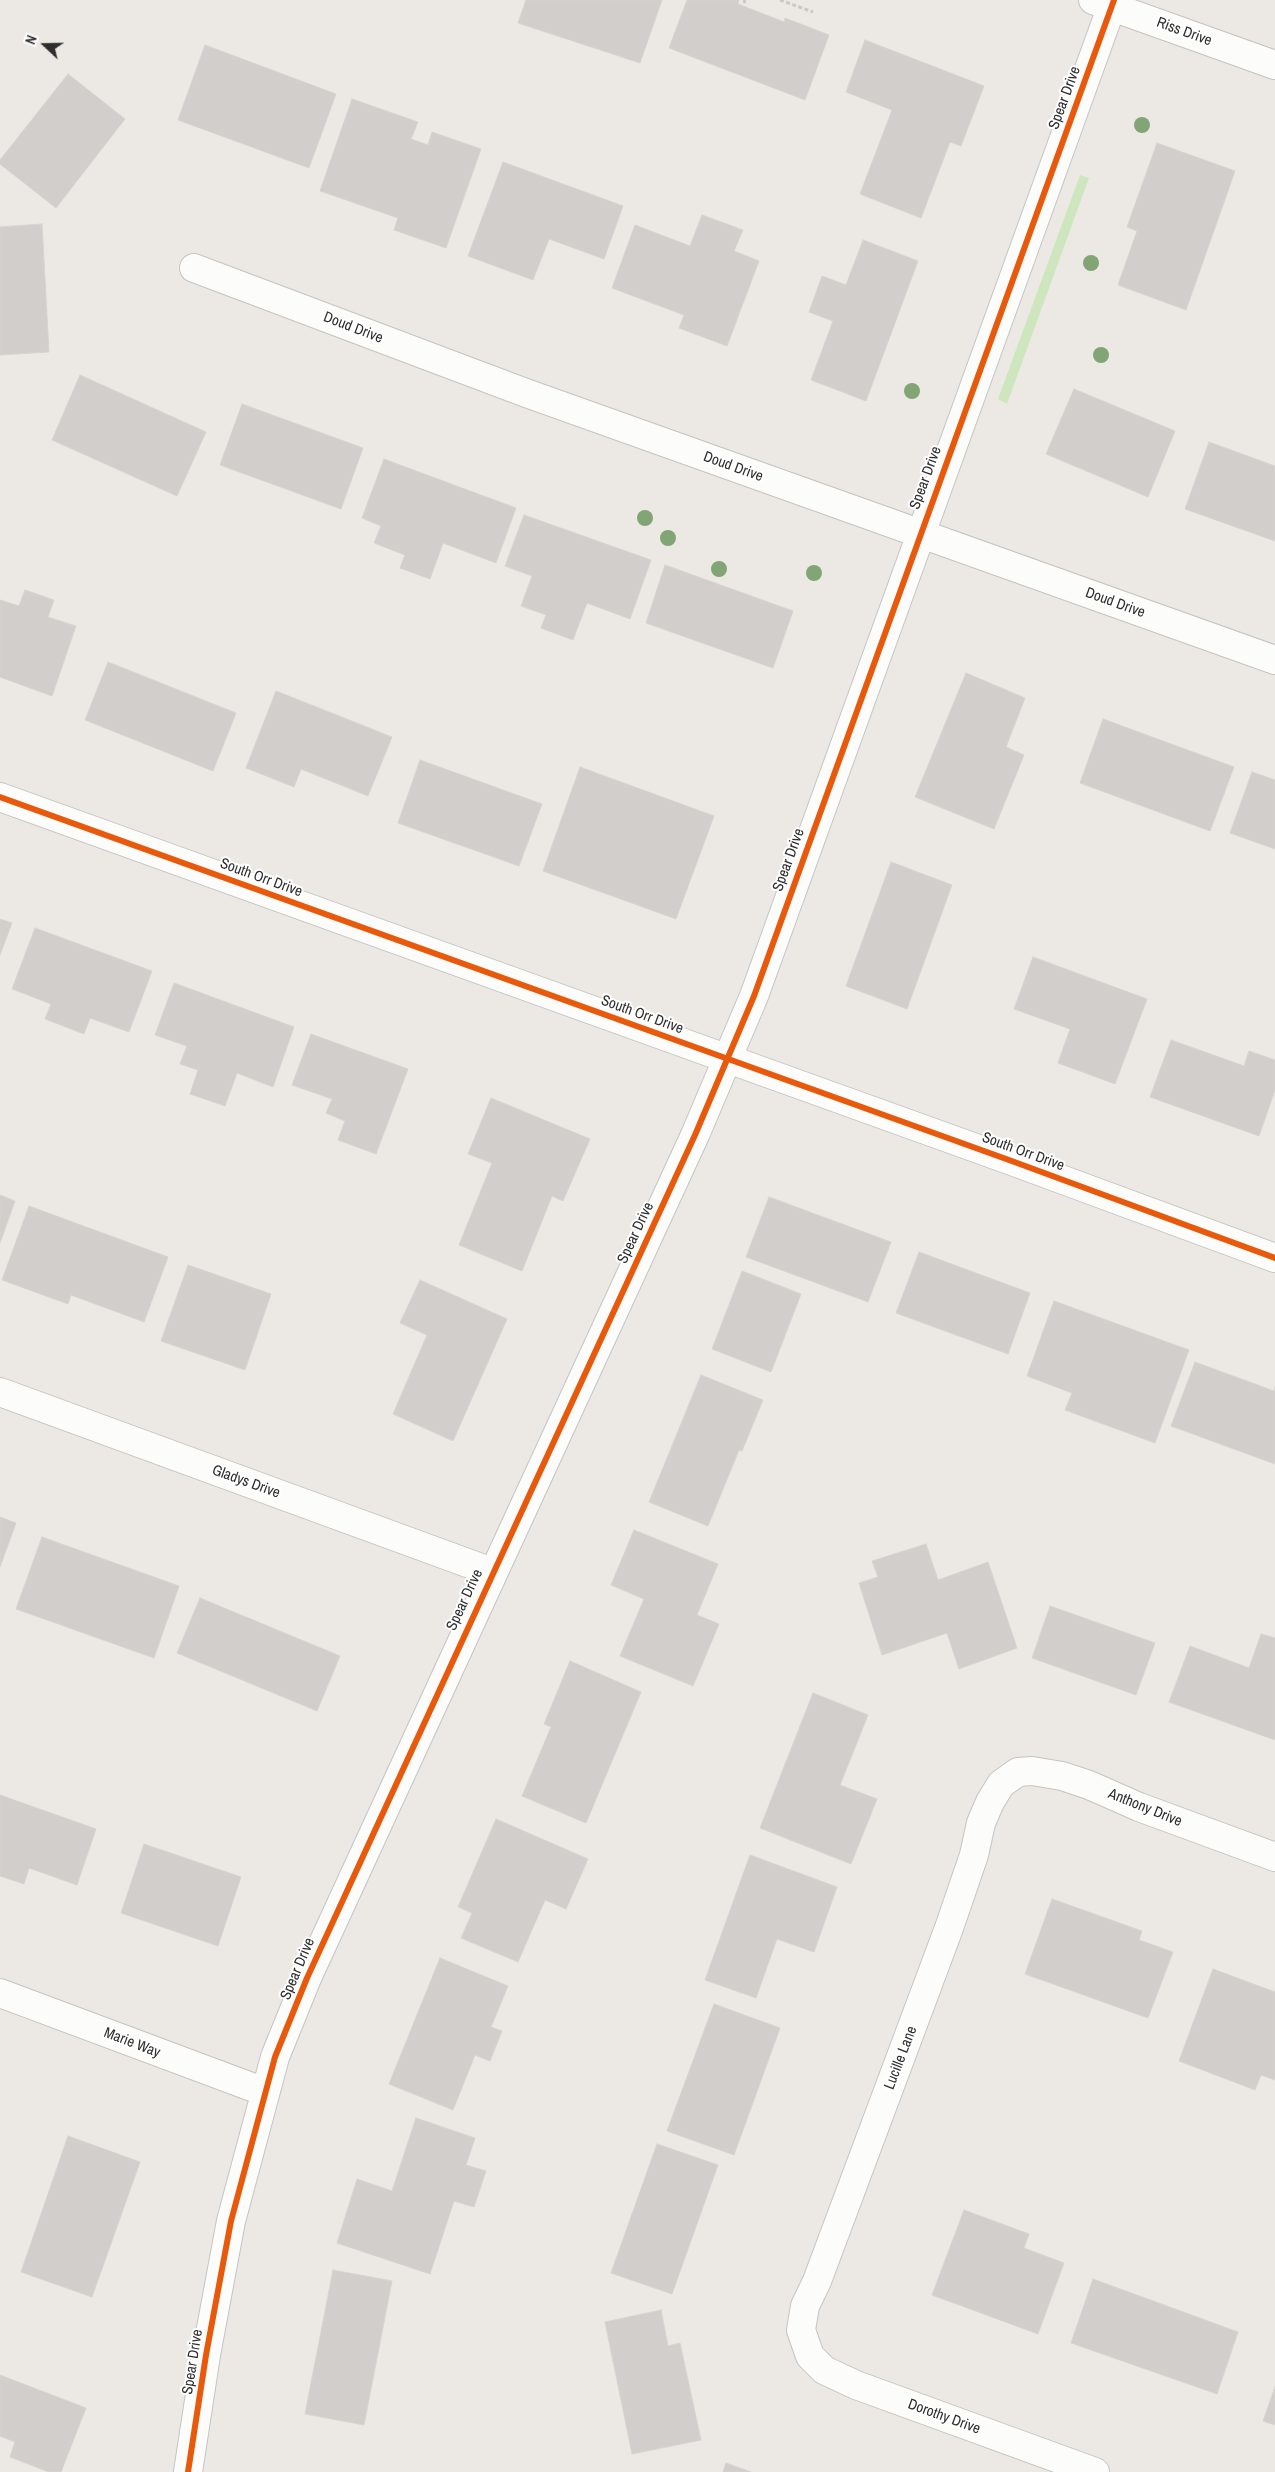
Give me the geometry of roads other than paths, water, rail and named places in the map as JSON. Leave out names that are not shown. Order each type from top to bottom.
[{"type":"street","name":"Riss Drive","points":[[1107,2],[1275,65]]},
{"type":"street","name":"Spear Drive","points":[[188,2472],[206,2355],[231,2221],[264,2092],[275,2057],[307,1978],[492,1572],[695,1135],[754,996],[1107,2]]},
{"type":"street","name":"Doud Drive","points":[[194,268],[526,393],[1275,660]]},
{"type":"street","name":"South Orr Drive","points":[[0,797],[727,1058],[1275,1258]]},
{"type":"street","name":"Gladys Drive","points":[[0,1392],[492,1572]]},
{"type":"street","name":"Anthony Drive","points":[[1012,1775],[1018,1772],[1032,1771],[1062,1776],[1089,1784],[1140,1807],[1275,1857]]},
{"type":"street","name":"Lucille Lane","points":[[806,2346],[801,2330],[805,2306],[817,2281],[949,1928],[990,1802],[1001,1784],[1012,1775]]},
{"type":"street","name":"Marie Way","points":[[0,1993],[264,2092]]},
{"type":"street","name":"Dorothy Drive","points":[[806,2346],[810,2356],[824,2370],[856,2385],[1095,2472]]}]
